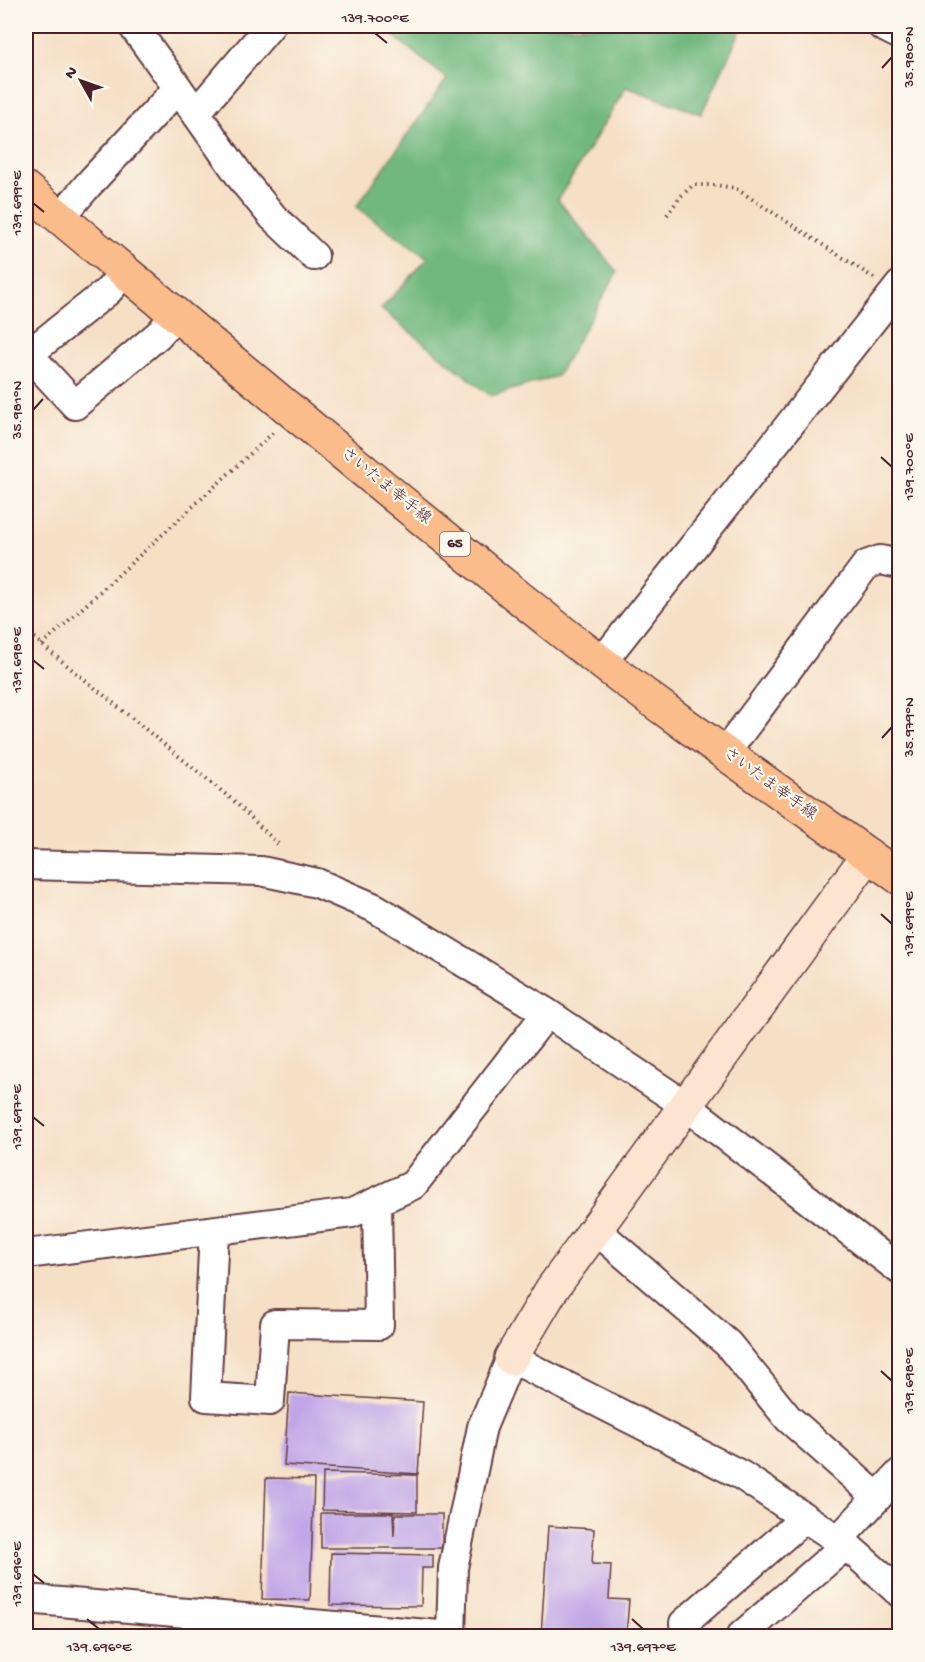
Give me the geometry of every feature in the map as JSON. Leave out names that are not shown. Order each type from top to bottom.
[{"type":"main road","name":"さいたま幸手線","points":[[26,189],[295,414],[557,628],[725,753],[900,878]]},
{"type":"street","points":[[133,26],[245,183],[273,217],[314,256]]},
{"type":"street","points":[[196,113],[270,26]]},
{"type":"street","points":[[882,26],[900,34]]},
{"type":"street","points":[[60,218],[178,88]]},
{"type":"street","points":[[124,272],[108,291],[27,355],[75,405],[158,335],[176,315]]},
{"type":"street","points":[[602,662],[897,288]]},
{"type":"street","points":[[725,753],[867,565],[880,560],[900,564]]},
{"type":"street","points":[[26,1599],[451,1636],[453,1568],[482,1427],[511,1358],[552,1289],[868,855]]},
{"type":"street","points":[[26,865],[261,871],[316,883],[375,908],[547,1013],[685,1105],[900,1270]]},
{"type":"street","points":[[26,1254],[352,1213],[377,1202],[413,1185],[547,1013]]},
{"type":"street","points":[[214,1231],[206,1397],[270,1401],[275,1324],[379,1325],[377,1202]]},
{"type":"street","points":[[595,1229],[728,1344],[788,1418],[877,1497]]},
{"type":"street","points":[[511,1358],[741,1475],[842,1543],[900,1593]]},
{"type":"street","points":[[741,1636],[842,1543],[877,1497],[900,1473]]},
{"type":"street","points":[[685,1636],[684,1623],[805,1518]]},
{"type":"path","points":[[667,214],[693,185],[735,188],[897,288]]},
{"type":"path","points":[[42,645],[295,414]]},
{"type":"path","points":[[26,629],[42,645],[235,802],[284,850]]},
{"type":"green space","points":[[381,26],[743,26],[701,114],[626,87],[558,200],[617,272],[557,376],[491,396],[381,309],[428,258],[356,207],[447,79]]},
{"type":"building","points":[[289,1393],[423,1402],[418,1474],[284,1465]]},
{"type":"building","points":[[323,1473],[417,1475],[417,1512],[322,1510]]},
{"type":"building","points":[[266,1478],[314,1479],[310,1600],[262,1599]]},
{"type":"building","points":[[321,1513],[393,1513],[394,1536],[395,1514],[442,1514],[442,1548],[321,1548]]},
{"type":"building","points":[[548,1526],[594,1529],[592,1564],[611,1565],[609,1599],[629,1600],[626,1636],[541,1636]]},
{"type":"building","points":[[331,1553],[433,1555],[433,1568],[422,1568],[421,1606],[330,1605]]}]
